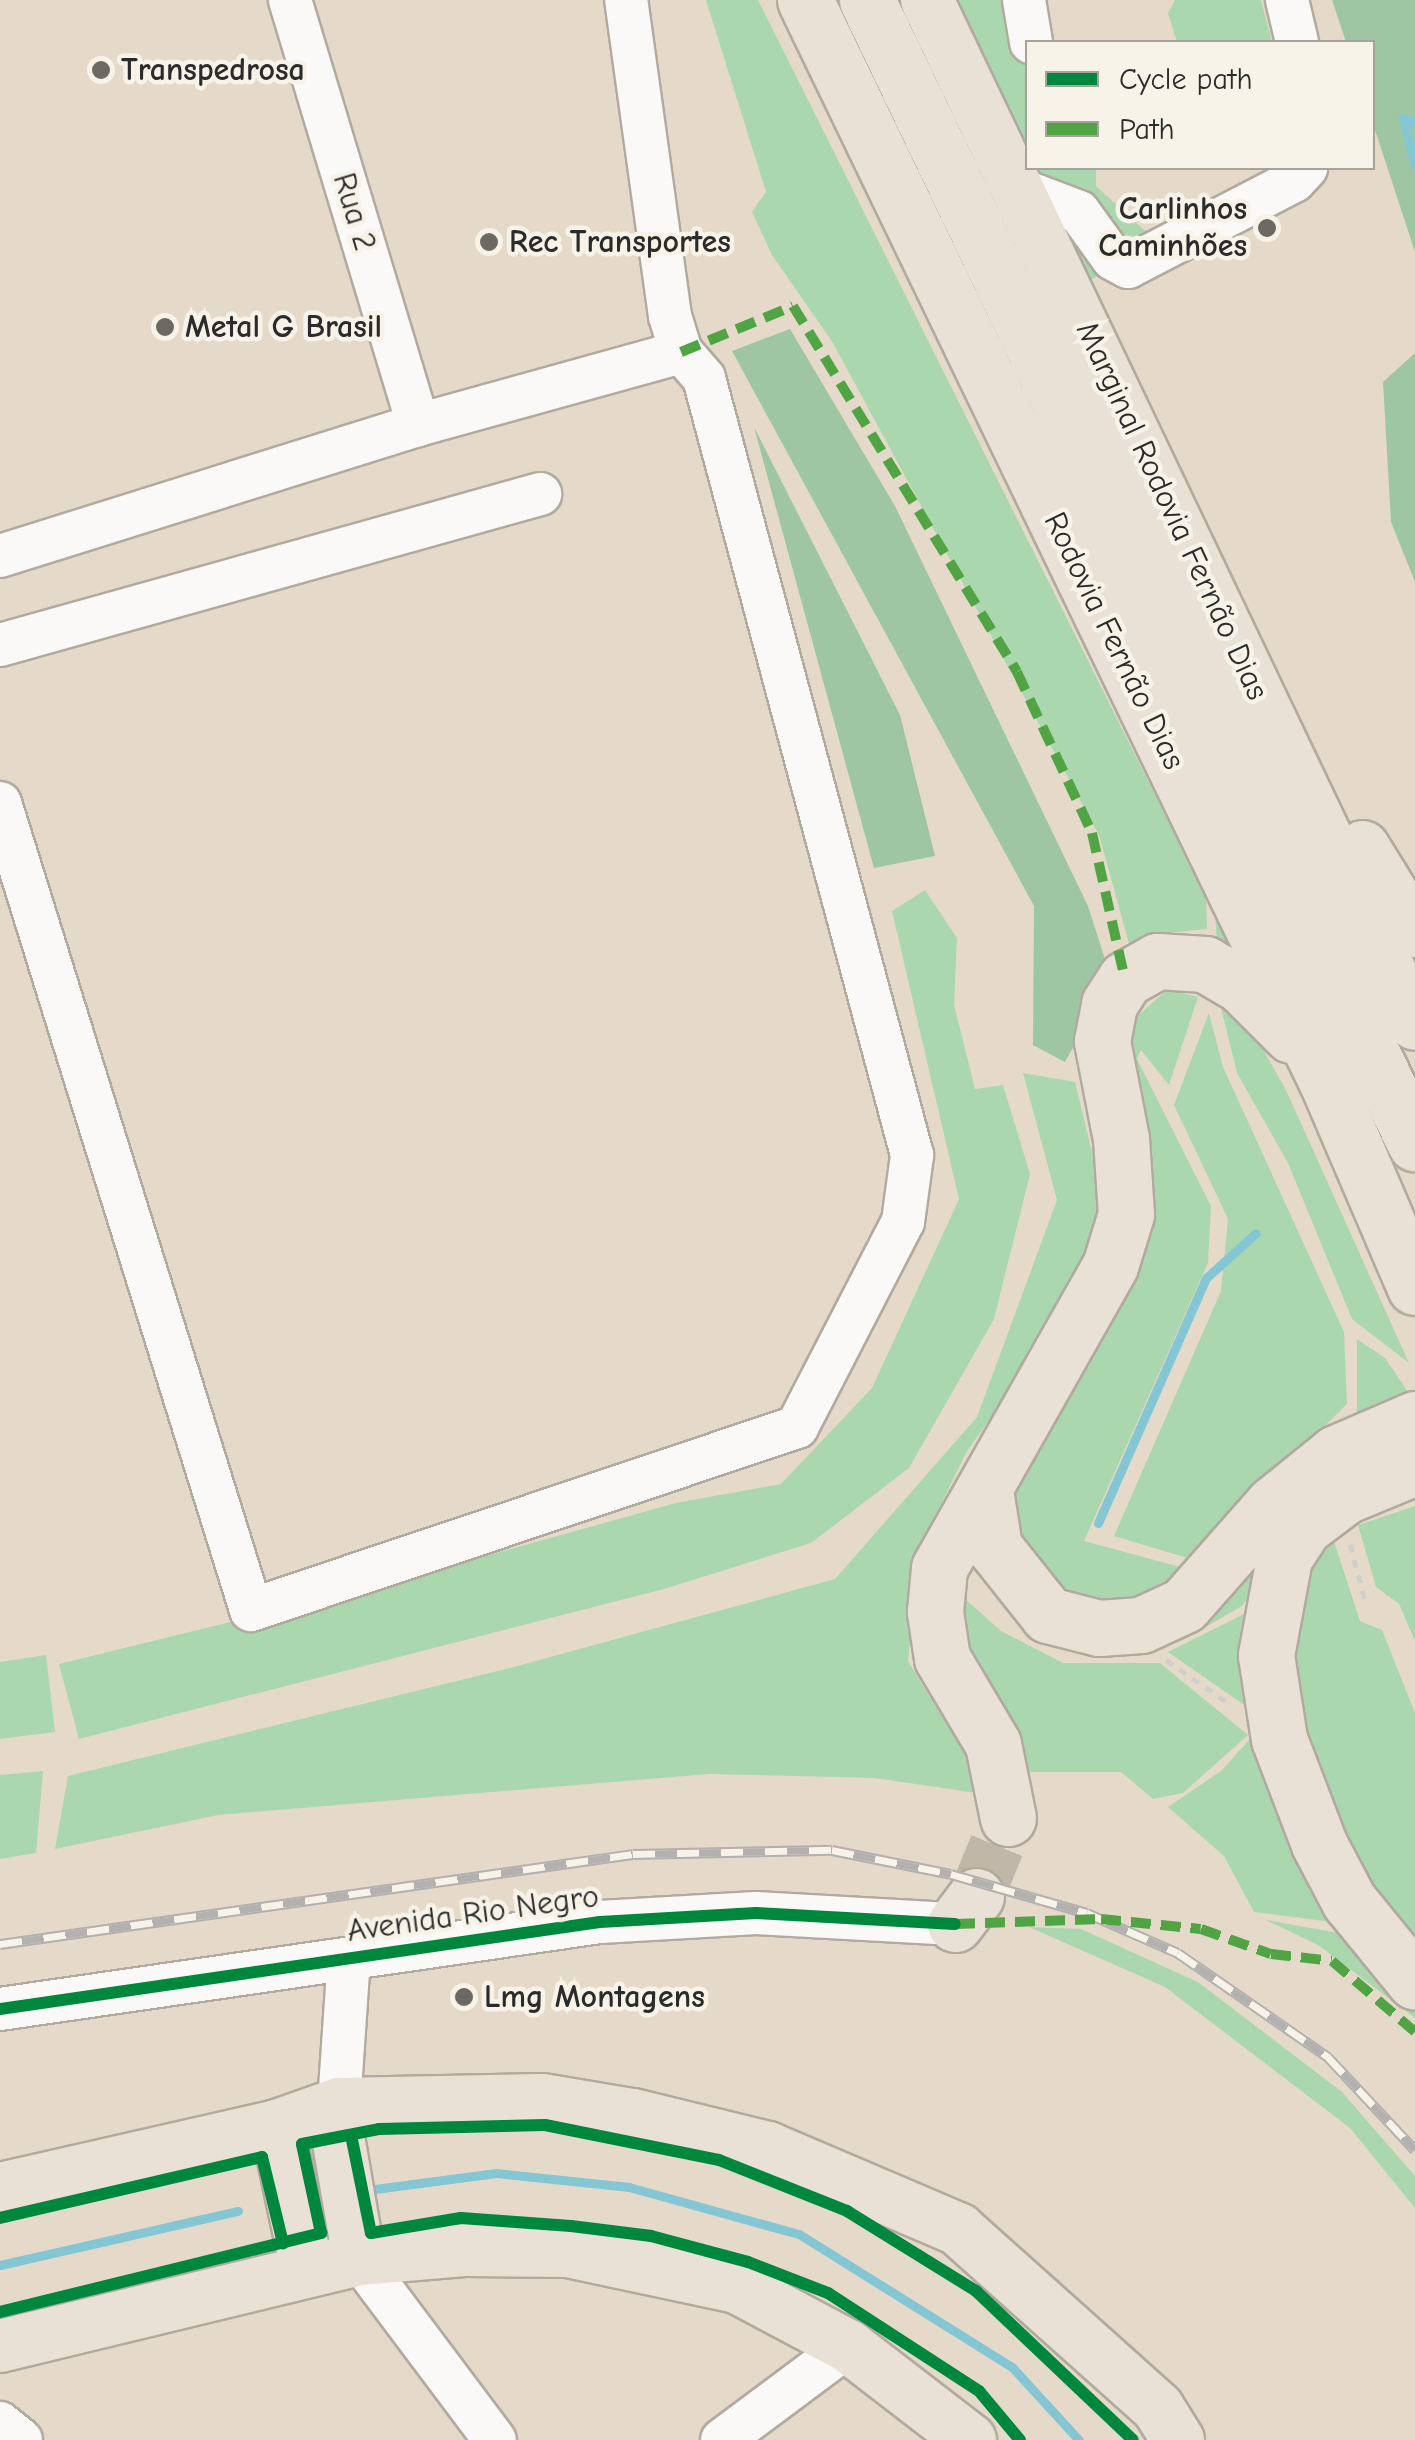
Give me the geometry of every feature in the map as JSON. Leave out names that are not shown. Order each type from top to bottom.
[{"type":"highway","name":"Rodovia Fernão Dias","points":[[804,0],[1327,1082],[1415,1286]]},
{"type":"highway","name":"Rodovia Fernão Dias","points":[[868,0],[1415,1143]]},
{"type":"highway","points":[[1008,1818],[993,1744],[942,1658],[935,1612],[940,1568],[1110,1266],[1126,1214],[1122,1140],[1102,1042],[1109,1004],[1125,979],[1158,962],[1205,964],[1277,1017],[1327,1082]]},
{"type":"highway","points":[[1415,1419],[1345,1492],[1304,1527],[1284,1558],[1266,1655],[1271,1701],[1296,1792],[1326,1858],[1381,1946],[1415,1982]]},
{"type":"highway","points":[[985,1490],[994,1547],[1048,1615],[1099,1628],[1141,1626],[1184,1606],[1273,1504],[1345,1492],[1415,1467]]},
{"type":"main road","name":"Marginal Rodovia Fernão Dias","points":[[926,0],[1020,189],[1415,1024]]},
{"type":"main road","points":[[1229,631],[1415,930]]},
{"type":"main road","points":[[0,2189],[277,2126],[340,2104],[542,2100],[768,2148],[958,2229],[1158,2408],[1178,2440]]},
{"type":"main road","points":[[340,2104],[338,2137],[359,2259]]},
{"type":"main road","points":[[277,2126],[307,2268]]},
{"type":"main road","points":[[0,2346],[307,2268],[359,2259],[467,2250],[568,2251],[737,2288],[848,2346],[970,2440]]},
{"type":"street","name":"Rua 2","points":[[290,0],[418,425]]},
{"type":"street","points":[[0,803],[251,1610],[796,1427],[903,1222],[912,1155],[704,378],[681,352],[670,316],[626,0]]},
{"type":"street","points":[[1024,0],[1031,40]]},
{"type":"street","points":[[1287,0],[1297,40]]},
{"type":"street","points":[[1067,170],[1079,212],[1113,259],[1128,267],[1294,181],[1304,170]]},
{"type":"street","points":[[1020,189],[1079,212]]},
{"type":"street","points":[[0,556],[418,425],[681,352]]},
{"type":"street","points":[[0,644],[540,494]]},
{"type":"street","name":"Avenida Rio Negro","points":[[0,2008],[600,1922],[736,1914],[966,1910]]},
{"type":"street","points":[[340,2104],[349,1958]]},
{"type":"street","points":[[359,2259],[494,2440]]},
{"type":"street","points":[[722,2440],[848,2346]]},
{"type":"street","points":[[0,2423],[21,2440]]},
{"type":"path","points":[[1345,1492],[1366,1604]]},
{"type":"path","points":[[1156,1654],[1236,1709]]},
{"type":"green space","points":[[706,0],[758,0],[1206,897],[1207,929],[1140,936],[1141,948],[1217,946],[1215,911],[1245,972],[1133,958],[1099,835],[833,343],[772,255],[752,212],[766,192]]},
{"type":"green space","points":[[954,0],[1046,0],[1053,40],[1025,40],[1025,152]]},
{"type":"green space","points":[[1175,0],[1261,0],[1271,40],[1176,40],[1168,13]]},
{"type":"green space","points":[[1332,0],[1415,0],[1415,252],[1375,130],[1375,40],[1345,40]]},
{"type":"green space","points":[[1034,170],[1096,170],[1096,186],[1143,229],[1176,240],[1086,282]]},
{"type":"green space","points":[[790,329],[895,506],[1088,906],[1111,978],[1065,1062],[1033,1045],[1034,906],[732,351]]},
{"type":"green space","points":[[1415,353],[1415,582],[1391,522],[1383,382]]},
{"type":"green space","points":[[754,427],[900,715],[935,856],[874,868]]},
{"type":"green space","points":[[925,890],[957,938],[954,1005],[975,1089],[1003,1085],[1030,1174],[994,1319],[909,1468],[811,1543],[664,1589],[79,1739],[59,1664],[378,1586],[676,1503],[781,1484],[872,1388],[959,1199],[892,911]]},
{"type":"green space","points":[[1168,989],[1198,997],[1169,1085],[1141,1050],[1137,1059],[1211,1206],[1208,1263],[1084,1541],[1184,1568],[1170,1591],[1124,1612],[1076,1605],[1023,1561],[1007,1499],[1111,1321],[1147,1242],[1150,1156],[1124,1070],[1131,1022]]},
{"type":"green space","points":[[1220,1004],[1243,1014],[1286,1090],[1409,1363],[1352,1319],[1288,1163],[1237,1073]]},
{"type":"green space","points":[[1209,1013],[1223,1067],[1344,1332],[1347,1404],[1191,1559],[1114,1536],[1221,1291],[1228,1219],[1174,1105]]},
{"type":"green space","points":[[1023,1073],[1075,1082],[1107,1214],[1073,1299],[966,1453],[919,1549],[908,1661],[990,1795],[875,1778],[709,1774],[218,1815],[55,1849],[68,1776],[510,1668],[835,1579],[977,1417],[1057,1200]]},
{"type":"green space","points":[[1357,1339],[1385,1358],[1410,1395],[1357,1417]]},
{"type":"green space","points":[[1415,1506],[1415,1641],[1399,1604],[1376,1587],[1358,1525]]},
{"type":"green space","points":[[1330,1529],[1360,1621],[1382,1630],[1415,1713],[1415,1939],[1386,1906],[1313,1774],[1288,1627]]},
{"type":"green space","points":[[1261,1536],[1255,1588],[1242,1606],[1181,1641]]},
{"type":"green space","points":[[954,1589],[1001,1631],[1063,1663],[1160,1663],[1248,1735],[1183,1793],[1153,1799],[1121,1772],[1030,1772],[953,1642]]},
{"type":"green space","points":[[1250,1611],[1250,1709],[1168,1652]]},
{"type":"green space","points":[[46,1655],[55,1732],[0,1739],[0,1662]]},
{"type":"green space","points":[[1251,1738],[1332,1922],[1254,1912],[1224,1856],[1168,1807],[1221,1771]]},
{"type":"green space","points":[[43,1771],[36,1853],[0,1859],[0,1775]]},
{"type":"green space","points":[[1266,1920],[1344,1934],[1415,2004],[1415,2018],[1318,1945]]},
{"type":"green space","points":[[1029,1927],[1081,1929],[1198,1982],[1342,2092],[1415,2176],[1415,2208],[1350,2128],[1165,1987]]},
{"type":"waterway","points":[[1415,122],[1403,118],[1415,165]]},
{"type":"waterway","points":[[1098,1523],[1206,1278],[1256,1233]]},
{"type":"waterway","points":[[375,2189],[496,2173],[629,2187],[799,2234],[1012,2367],[1079,2440]]},
{"type":"waterway","points":[[0,2265],[238,2211]]},
{"type":"tunnel","points":[[976,1896],[1008,1818]]},
{"type":"railway","points":[[0,1944],[633,1854],[832,1850],[951,1874],[1087,1913],[1178,1953],[1328,2057],[1415,2150]]},
{"type":"marked path","points":[[681,352],[793,306],[1017,672],[1092,833],[1125,979]]},
{"type":"marked path","points":[[955,1924],[1101,1919],[1201,1929],[1271,1954],[1332,1961],[1415,2032]]},
{"type":"cycle path","points":[[0,2009],[600,1922],[756,1913],[955,1924]]},
{"type":"cycle path","points":[[0,2312],[321,2233],[302,2144],[379,2129],[545,2125],[719,2160],[847,2211],[976,2291],[1133,2440]]},
{"type":"cycle path","points":[[351,2135],[371,2233],[461,2218],[571,2226],[651,2236],[748,2262],[828,2293],[979,2391],[1020,2440]]},
{"type":"cycle path","points":[[0,2218],[262,2157],[283,2243]]},
{"type":"place","name":"Transpedrosa","points":[[101,70]]},
{"type":"place","name":"Carlinhos Caminhões","points":[[1267,228]]},
{"type":"place","name":"Rec Transportes","points":[[489,242]]},
{"type":"place","name":"Metal G Brasil","points":[[165,327]]},
{"type":"place","name":"Lmg Montagens","points":[[464,1997]]}]
